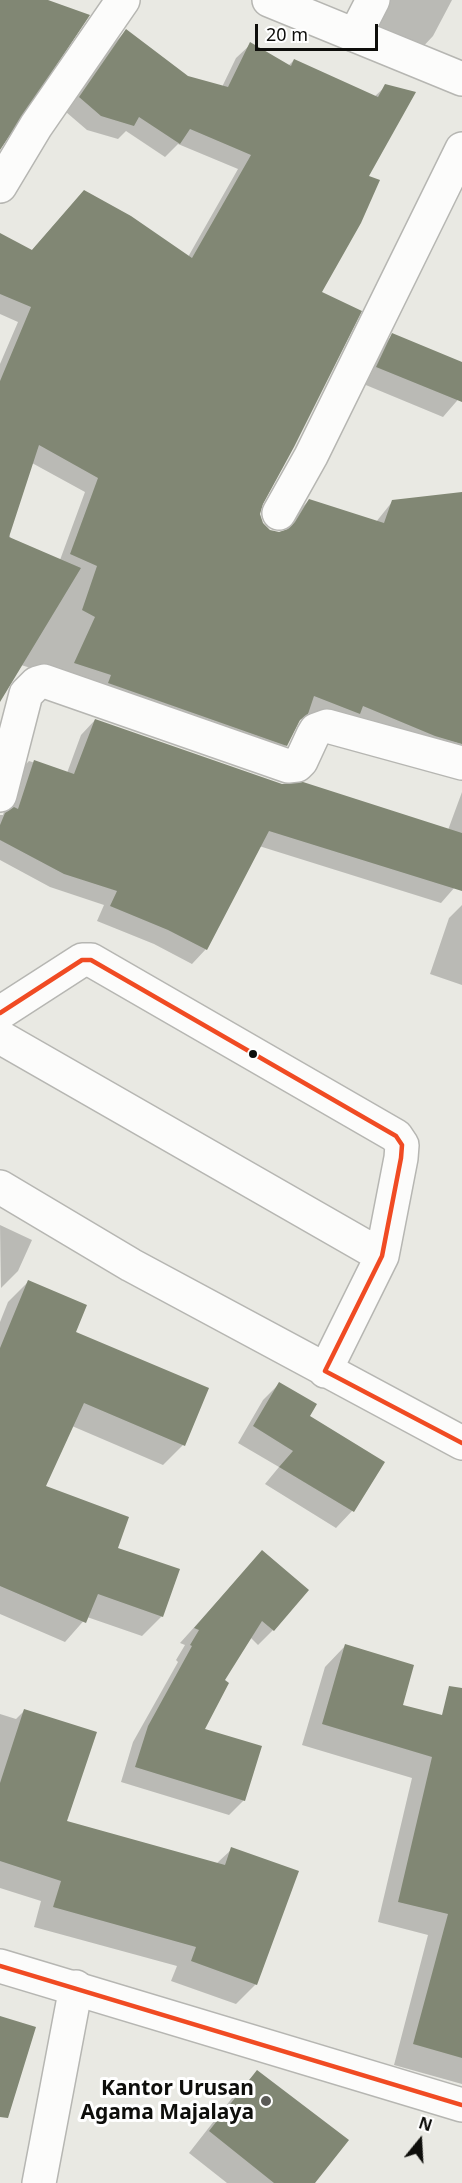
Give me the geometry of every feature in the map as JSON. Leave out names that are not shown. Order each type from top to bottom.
[{"type":"street","points":[[0,186],[36,126],[123,0]]},
{"type":"street","points":[[269,0],[462,79]]},
{"type":"street","points":[[355,35],[373,0]]},
{"type":"street","points":[[279,513],[311,456],[462,149]]},
{"type":"street","points":[[0,795],[26,694],[37,682],[44,681],[288,765],[297,765],[316,730],[327,726],[462,763]]},
{"type":"street","points":[[0,1013],[82,960],[91,960],[396,1136],[402,1145],[401,1158],[382,1257],[325,1371]]},
{"type":"street","points":[[0,1037],[382,1257]]},
{"type":"street","points":[[0,1187],[131,1264],[325,1371],[462,1443]]},
{"type":"street","points":[[0,1966],[462,2105]]},
{"type":"street","points":[[39,2183],[76,1987]]},
{"type":"building","points":[[0,0],[48,0],[90,15],[0,150]]},
{"type":"building","points":[[126,29],[188,76],[228,87],[250,42],[291,66],[294,59],[378,97],[385,84],[416,92],[369,176],[380,180],[361,223],[322,292],[362,311],[263,504],[260,514],[263,523],[270,530],[279,532],[288,529],[295,522],[309,499],[384,523],[392,500],[462,492],[462,744],[435,736],[363,706],[360,714],[314,696],[308,714],[300,720],[287,746],[108,683],[111,675],[74,663],[95,617],[82,610],[97,566],[70,554],[98,478],[39,445],[9,537],[81,568],[0,702],[0,381],[31,307],[0,294],[0,233],[32,250],[84,190],[131,216],[192,258],[251,155],[190,129],[180,144],[139,117],[134,126],[101,116],[79,97]]},
{"type":"building","points":[[392,333],[462,362],[462,402],[376,367]]},
{"type":"building","points":[[95,719],[282,784],[303,782],[462,833],[462,891],[269,831],[207,950],[168,930],[110,906],[117,891],[64,874],[0,840],[0,825],[5,813],[14,807],[18,809],[34,760],[74,774]]},
{"type":"building","points":[[28,1280],[87,1305],[76,1332],[209,1388],[185,1446],[84,1403],[46,1486],[129,1517],[118,1548],[180,1569],[163,1617],[98,1594],[86,1623],[0,1586],[0,1348]]},
{"type":"building","points":[[279,1382],[317,1404],[310,1416],[385,1462],[354,1512],[279,1467],[293,1451],[253,1426]]},
{"type":"building","points":[[262,1550],[309,1590],[274,1631],[262,1621],[225,1680],[229,1683],[205,1729],[262,1746],[245,1801],[135,1767],[148,1726],[199,1630],[194,1628]]},
{"type":"building","points":[[345,1644],[414,1665],[403,1705],[442,1715],[449,1686],[462,1688],[462,2058],[413,2044],[448,1914],[398,1902],[432,1757],[322,1724]]},
{"type":"building","points":[[24,1709],[97,1732],[67,1821],[225,1865],[231,1847],[299,1871],[257,1985],[191,1961],[196,1947],[53,1907],[61,1881],[0,1861],[0,1783]]},
{"type":"building","points":[[0,2016],[36,2027],[8,2118],[0,2117]]},
{"type":"building","name":"Kantor Urusan Agama Majalaya","points":[[257,2070],[349,2140],[315,2183],[274,2183],[209,2131]]},
{"type":"transit line","points":[[0,1013],[82,960],[91,960],[396,1136],[402,1145],[401,1158],[382,1256],[325,1371],[462,1443]]},
{"type":"transit line","points":[[0,1966],[462,2105]]},
{"type":"place","name":"Kantor Urusan Agama Majalaya","points":[[266,2101]]}]
